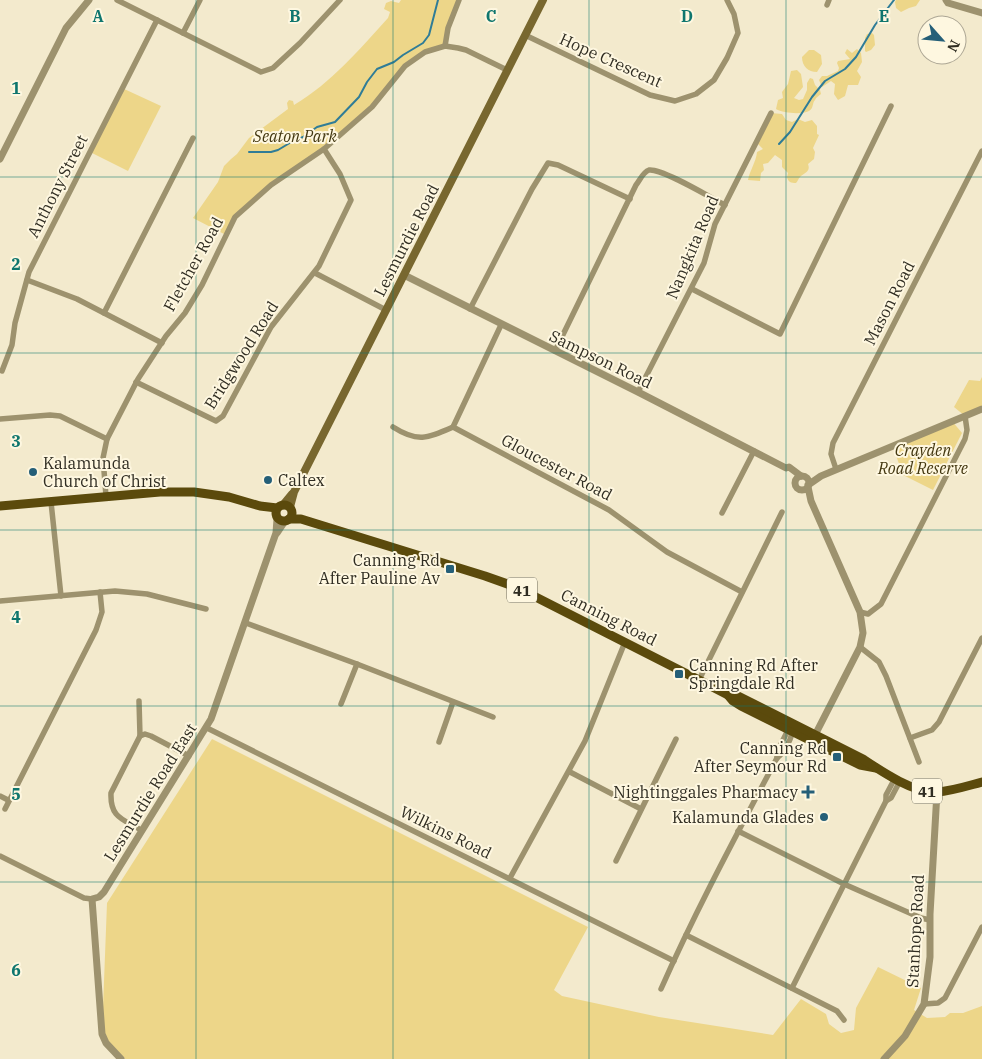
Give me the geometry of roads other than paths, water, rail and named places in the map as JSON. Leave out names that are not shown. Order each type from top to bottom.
[{"type":"main road","name":"Lesmurdie Road","points":[[284,513],[543,0]]},
{"type":"main road","points":[[0,506],[160,492],[194,492],[229,497],[284,513]]},
{"type":"main road","name":"Canning Road","points":[[284,513],[496,579],[516,587],[728,695],[736,695],[791,729],[863,759],[876,768],[921,790],[937,792],[982,782]]},
{"type":"street","points":[[0,159],[66,28],[89,0]]},
{"type":"street","points":[[117,0],[261,72],[273,68],[300,43],[340,0]]},
{"type":"street","points":[[183,33],[200,0]]},
{"type":"street","points":[[459,0],[448,28],[445,46],[466,50],[507,70]]},
{"type":"street","name":"Hope Crescent","points":[[525,35],[650,95],[675,100],[696,94],[714,80],[727,58],[738,34],[734,14],[727,0]]},
{"type":"street","points":[[946,0],[982,13]]},
{"type":"street","name":"Anthony Street","points":[[2,371],[12,345],[15,323],[29,272],[157,20]]},
{"type":"street","name":"Fletcher Road","points":[[106,496],[103,458],[107,439],[136,382],[198,292],[235,217],[271,184],[324,149],[372,106],[405,66],[425,52],[445,46]]},
{"type":"street","points":[[692,288],[780,334],[891,106]]},
{"type":"street","name":"Nangkita Road","points":[[638,392],[704,263],[715,224],[771,113]]},
{"type":"street","points":[[104,313],[193,138]]},
{"type":"street","name":"Bridgwood Road","points":[[136,382],[216,421],[223,416],[275,321],[315,273],[351,200],[340,174],[324,149]]},
{"type":"street","name":"Mason Road","points":[[836,469],[831,454],[833,443],[982,151]]},
{"type":"street","points":[[470,309],[532,188],[548,164],[558,165],[630,199]]},
{"type":"street","points":[[555,351],[645,172],[650,170],[662,172],[725,205]]},
{"type":"street","points":[[315,273],[386,310]]},
{"type":"street","name":"Sampson Road","points":[[404,275],[786,468],[792,469],[800,478]]},
{"type":"street","points":[[27,280],[78,299],[162,343]]},
{"type":"street","points":[[394,427],[417,439],[430,438],[453,427],[501,325]]},
{"type":"street","points":[[800,478],[796,487],[805,487],[836,469],[982,409]]},
{"type":"street","points":[[0,419],[60,416],[107,439]]},
{"type":"street","points":[[860,612],[868,614],[881,604],[965,439],[967,430],[965,416]]},
{"type":"street","name":"Gloucester Road","points":[[453,427],[609,510],[667,552],[742,592]]},
{"type":"street","points":[[722,513],[754,451]]},
{"type":"street","points":[[800,478],[821,476]]},
{"type":"street","points":[[800,478],[808,480],[805,487],[860,612],[863,633],[860,647],[814,738]]},
{"type":"street","points":[[51,502],[61,596]]},
{"type":"street","points":[[699,680],[782,512]]},
{"type":"street","name":"Lesmurdie Road East","points":[[92,900],[103,893],[206,728],[246,623],[284,513]]},
{"type":"street","points":[[0,601],[114,591],[147,594],[206,609]]},
{"type":"street","points":[[5,809],[96,630],[102,612],[100,592]]},
{"type":"street","points":[[246,623],[493,717]]},
{"type":"street","points":[[910,738],[932,730],[939,722],[982,638]]},
{"type":"street","points":[[510,878],[570,772],[585,741],[625,642]]},
{"type":"street","points":[[860,647],[879,662],[919,762]]},
{"type":"street","points":[[341,704],[357,664]]},
{"type":"street","points":[[139,701],[140,736],[111,793],[111,800],[115,814],[120,819],[141,830]]},
{"type":"street","points":[[439,742],[453,702]]},
{"type":"street","name":"Wilkins Road","points":[[206,728],[674,961]]},
{"type":"street","points":[[661,989],[738,831],[777,758],[781,754],[791,729]]},
{"type":"street","points":[[140,736],[145,734],[151,736],[189,756]]},
{"type":"street","points":[[616,861],[676,739]]},
{"type":"street","points":[[570,772],[641,809]]},
{"type":"street","points":[[792,988],[886,801],[886,795],[898,779]]},
{"type":"street","name":"Stanhope Road","points":[[884,1059],[905,1036],[924,1004],[930,957],[930,920],[937,792]]},
{"type":"street","points":[[0,796],[8,800]]},
{"type":"street","points":[[738,831],[844,884],[921,918],[930,920]]},
{"type":"street","points":[[0,856],[84,898],[92,900],[102,1034],[106,1043],[121,1059]]},
{"type":"street","points":[[924,1004],[938,1003],[945,998],[982,927]]},
{"type":"street","points":[[686,935],[836,1011],[844,1020]]},
{"type":"waterway","points":[[249,152],[271,152],[278,150],[303,137],[317,127],[335,122],[359,97],[377,69],[394,62],[423,43],[429,35],[438,0]]},
{"type":"waterway","points":[[779,144],[790,132],[812,97],[825,81],[845,69],[856,57],[875,25],[894,0]]},
{"type":"place","name":"Kalamunda Church of Christ","points":[[33,472]]},
{"type":"place","name":"Caltex","points":[[268,480]]},
{"type":"place","name":"Canning Rd After Pauline Av","points":[[450,569]]},
{"type":"place","name":"Canning Rd After Springdale Rd","points":[[679,674]]},
{"type":"place","name":"Canning Rd After Seymour Rd","points":[[837,757]]},
{"type":"place","name":"Nightinggales Pharmacy","points":[[808,792]]},
{"type":"place","name":"Kalamunda Glades","points":[[824,817]]},
{"type":"park label","name":"Seaton Park","points":[[295,136]]},
{"type":"park label","name":"Crayden Road Reserve","points":[[923,459]]}]
